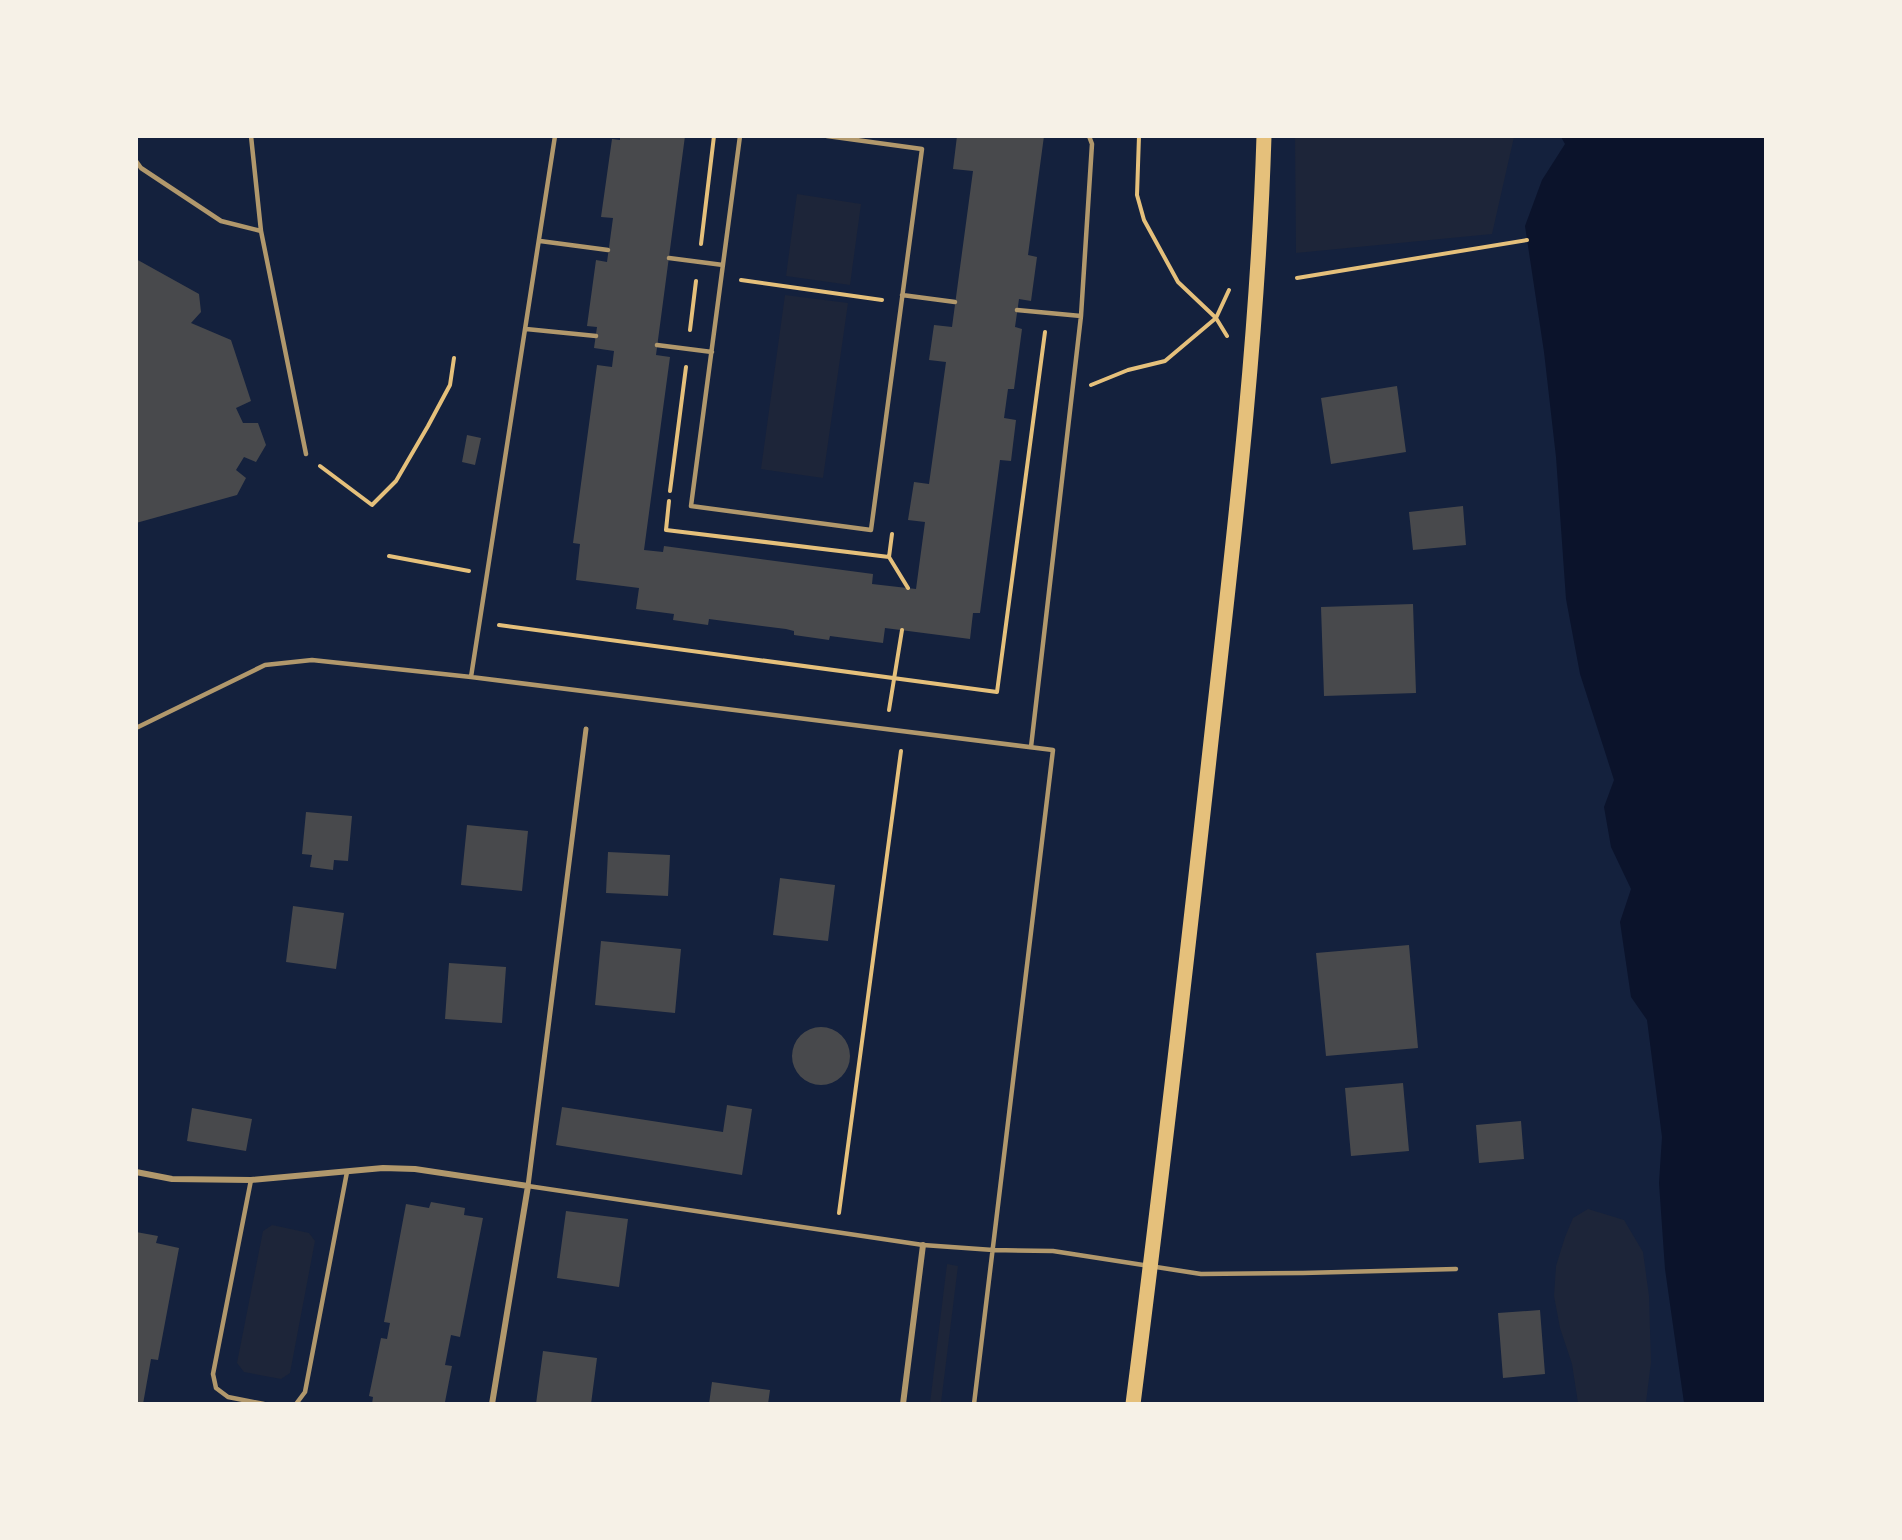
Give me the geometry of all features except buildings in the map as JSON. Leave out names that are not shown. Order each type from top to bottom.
[{"type":"main road","points":[[1133,1404],[1236,525],[1261,225],[1264,136]]},
{"type":"street","points":[[492,1404],[528,1186],[586,729]]},
{"type":"street","points":[[136,1172],[172,1179],[251,1180],[383,1168],[415,1169],[528,1186]]},
{"type":"street","points":[[903,1404],[923,1245]]},
{"type":"lane","points":[[251,136],[261,231],[306,454]]},
{"type":"lane","points":[[471,677],[555,136]]},
{"type":"lane","points":[[740,136],[691,506],[870,530],[921,149],[827,136]]},
{"type":"lane","points":[[1031,747],[1081,316],[1092,144],[1089,136]]},
{"type":"lane","points":[[136,161],[141,168],[221,221],[261,231]]},
{"type":"lane","points":[[540,241],[608,250]]},
{"type":"lane","points":[[669,258],[723,265]]},
{"type":"lane","points":[[902,295],[955,302]]},
{"type":"lane","points":[[1017,310],[1081,316]]},
{"type":"lane","points":[[526,329],[596,336]]},
{"type":"lane","points":[[657,345],[712,352]]},
{"type":"lane","points":[[136,728],[266,665],[312,660],[471,677],[1053,750],[974,1404]]},
{"type":"lane","points":[[296,1404],[305,1392],[347,1172]]},
{"type":"lane","points":[[251,1180],[213,1374],[216,1388],[228,1397],[264,1404]]},
{"type":"lane","points":[[528,1186],[923,1245],[1053,1251],[1201,1274],[1456,1269]]},
{"type":"path","points":[[1138,136],[1137,195],[1144,220],[1178,282],[1216,318],[1249,370]]},
{"type":"path","points":[[1297,278],[1527,240]]},
{"type":"path","points":[[722,277],[901,302]]},
{"type":"path","points":[[1072,392],[1128,370],[1165,361],[1216,318],[1231,287]]},
{"type":"path","points":[[479,622],[996,692],[1048,313]]},
{"type":"path","points":[[306,454],[372,506],[396,481],[428,426],[450,385],[454,358]]},
{"type":"path","points":[[388,556],[487,574]]},
{"type":"path","points":[[889,557],[908,588]]},
{"type":"path","points":[[886,729],[902,630]]},
{"type":"path","points":[[836,1232],[903,731]]},
{"type":"shaded area","points":[[1295,137],[1514,137],[1492,234],[1296,253]]},
{"type":"shaded area","points":[[1561,137],[1765,137],[1765,1403],[1684,1403],[1665,1269],[1659,1183],[1662,1137],[1647,1020],[1631,997],[1620,922],[1631,889],[1611,847],[1604,807],[1614,780],[1580,674],[1566,599],[1556,457],[1544,352],[1525,226],[1542,180],[1565,144]]},
{"type":"shaded area","points":[[797,194],[861,204],[850,285],[786,276]]},
{"type":"shaded area","points":[[785,295],[848,303],[823,478],[761,469]]},
{"type":"shaded area","points":[[1588,1209],[1624,1220],[1643,1252],[1649,1296],[1651,1362],[1646,1403],[1578,1403],[1572,1364],[1560,1328],[1554,1296],[1556,1266],[1565,1237],[1573,1218]]},
{"type":"shaded area","points":[[272,1225],[309,1233],[315,1241],[290,1373],[281,1379],[244,1372],[237,1363],[263,1231]]},
{"type":"shaded area","points":[[947,1264],[958,1266],[941,1403],[930,1403]]}]
